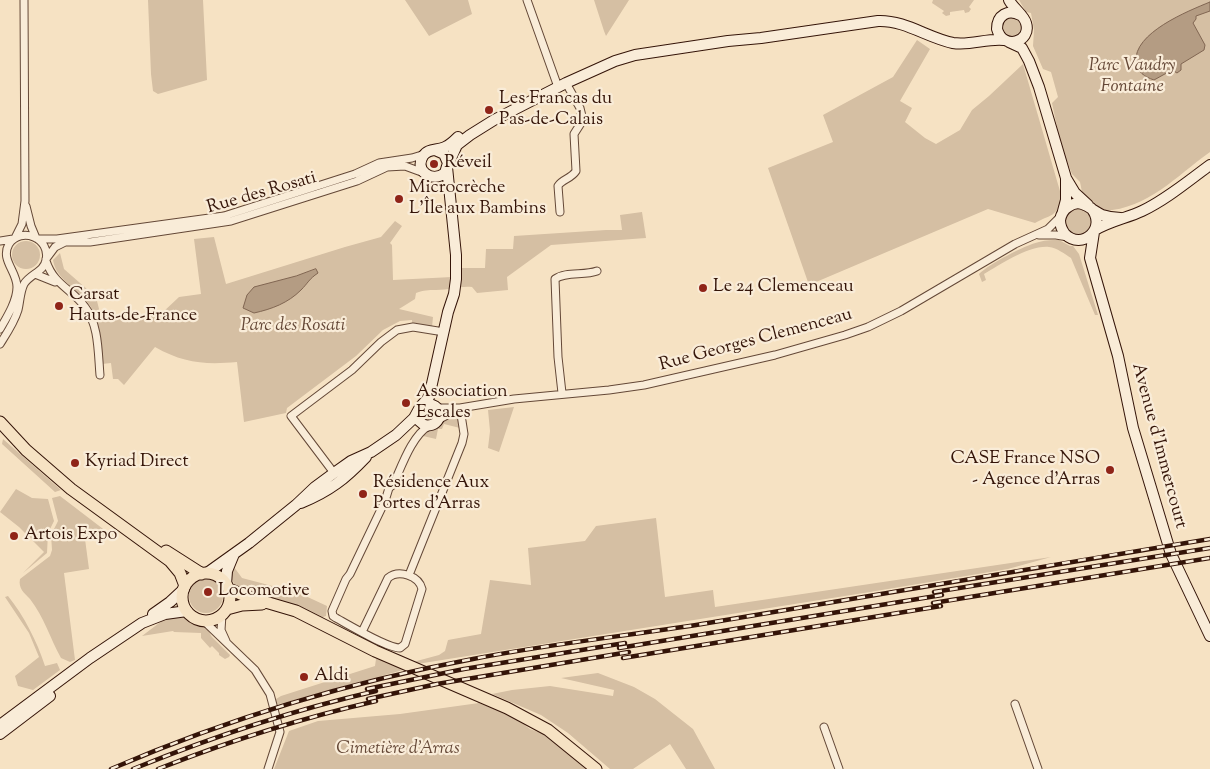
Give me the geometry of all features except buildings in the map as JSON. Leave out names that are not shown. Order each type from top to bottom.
[{"type":"main road","points":[[2,425],[26,450],[70,489],[174,564],[180,573],[184,587],[182,599],[187,611],[194,618],[204,621],[214,620],[224,612],[242,605],[276,604]]},
{"type":"main road","points":[[132,532],[205,574],[218,576],[228,586],[245,596],[302,613],[382,654],[524,717],[563,741],[596,769]]},
{"type":"main road","points":[[184,587],[193,578],[205,574]]},
{"type":"main road","points":[[224,612],[230,599],[228,586]]},
{"type":"street","points":[[6,261],[7,248],[22,224],[25,201],[24,0]]},
{"type":"street","points":[[527,0],[562,85],[580,108],[582,116],[581,123],[574,134],[576,171],[558,186],[560,212]]},
{"type":"street","points":[[1002,0],[998,33],[1007,41],[1023,50],[1039,87]]},
{"type":"street","points":[[1009,0],[1025,20],[1039,87],[1066,178],[1075,193],[1097,218],[1094,231]]},
{"type":"street","points":[[971,43],[984,36],[1003,14],[1010,12],[1020,14]]},
{"type":"street","points":[[450,200],[441,184],[422,170],[421,163],[430,152],[448,146],[464,133],[608,63],[635,55],[869,22],[892,22],[948,42],[961,44],[1014,42],[1021,39],[1026,29]]},
{"type":"street","points":[[428,176],[441,175],[448,166],[450,157],[459,143],[494,120]]},
{"type":"street","points":[[205,574],[234,554],[334,473],[396,435],[414,418],[431,395],[448,312],[455,289],[456,260],[447,159],[444,154],[430,152]]},
{"type":"street","name":"Rue des Rosati","points":[[37,238],[57,240],[224,216],[355,174],[380,163],[412,158],[430,152]]},
{"type":"street","points":[[1036,235],[1056,235],[1085,239],[1094,231],[1121,218],[1140,212],[1161,200],[1210,165]]},
{"type":"street","name":"Rue des Rosati","points":[[46,260],[55,248],[65,242],[90,242],[231,221],[357,181],[387,166],[410,167],[428,176]]},
{"type":"street","points":[[1066,178],[1066,200],[1060,222],[1062,229],[1072,238]]},
{"type":"street","points":[[25,201],[30,226],[45,248],[46,260],[50,271],[60,284],[83,304],[91,316],[95,330],[100,375]]},
{"type":"street","points":[[1062,214],[1067,207],[1081,203],[1103,215],[1121,218]]},
{"type":"street","name":"Rue Georges Clemenceau","points":[[460,408],[514,399],[650,384],[774,355],[852,332],[895,314],[1015,244],[1051,227],[1062,214]]},
{"type":"street","name":"Avenue d'Immercourt","points":[[1094,231],[1090,258],[1118,356],[1134,428],[1175,564],[1210,636]]},
{"type":"street","points":[[0,241],[26,235],[37,238]]},
{"type":"street","name":"Avenue d'Immercourt","points":[[1072,238],[1090,258]]},
{"type":"street","points":[[0,254],[12,270],[16,280],[16,292],[10,311],[0,329]]},
{"type":"street","points":[[0,344],[15,318],[24,285],[40,270],[46,260]]},
{"type":"street","points":[[12,270],[22,276],[34,274],[47,277],[60,284]]},
{"type":"street","points":[[562,393],[558,357],[555,279],[560,276],[597,271]]},
{"type":"street","points":[[334,473],[291,416],[357,366],[380,342],[397,330],[413,327],[444,332]]},
{"type":"street","points":[[431,395],[439,414],[438,420]]},
{"type":"street","points":[[420,408],[430,404],[436,407],[460,408]]},
{"type":"street","points":[[420,408],[419,421],[427,426]]},
{"type":"street","points":[[396,435],[415,427],[435,424],[438,420],[460,408]]},
{"type":"street","points":[[409,575],[462,443],[464,434],[460,408]]},
{"type":"street","points":[[362,632],[388,578],[393,574],[409,575],[420,584],[422,589],[404,646],[400,648],[394,648],[362,632],[334,617],[332,614],[332,609],[385,501],[389,488],[393,485],[415,440],[427,426]]},
{"type":"street","points":[[296,505],[331,488],[348,476],[371,452]]},
{"type":"street","points":[[228,586],[227,571],[234,554]]},
{"type":"street","points":[[0,725],[178,596],[184,587]]},
{"type":"street","points":[[142,623],[165,614],[187,611]]},
{"type":"street","points":[[224,612],[222,633],[229,645]]},
{"type":"street","points":[[204,621],[260,676],[273,704],[280,733],[268,769]]},
{"type":"street","points":[[0,734],[77,676],[102,651]]},
{"type":"street","points":[[1015,704],[1038,769]]},
{"type":"street","points":[[824,727],[839,769]]},
{"type":"green space","points":[[148,0],[203,0],[207,80],[158,94],[153,91]]},
{"type":"green space","points":[[405,0],[468,0],[472,14],[429,36]]},
{"type":"green space","points":[[594,0],[629,0],[606,36],[604,31]]},
{"type":"green space","points":[[933,0],[974,0],[969,7],[971,9],[969,12],[965,13],[964,10],[950,12],[950,15],[946,16],[942,13],[944,11],[932,3]]},
{"type":"green space","name":"Parc Vaudry Fontaine","points":[[1019,0],[1210,0],[1210,152],[1148,198],[1120,209],[1104,211],[1082,192],[1080,182],[1072,174],[1061,146],[1052,103],[1058,97],[1051,72],[1043,69],[1033,46],[1034,30],[1031,13],[1026,12]]},
{"type":"green space","points":[[1012,17],[1019,20],[1022,27],[1019,34],[1012,37],[1005,34],[1002,27],[1005,20]]},
{"type":"green space","points":[[917,40],[930,49],[900,101],[912,108],[905,122],[936,144],[960,130],[972,110],[1023,64],[1062,198],[1058,209],[1052,215],[1035,223],[988,209],[809,285],[768,168],[833,142],[823,115],[893,77]]},
{"type":"green space","points":[[1078,209],[1087,213],[1091,222],[1087,231],[1078,235],[1069,231],[1065,222],[1069,213]]},
{"type":"green space","name":"Parc des Rosati","points":[[642,212],[646,238],[551,245],[507,277],[508,290],[477,293],[472,287],[467,287],[426,290],[416,293],[415,299],[399,309],[433,317],[432,327],[412,324],[412,320],[400,321],[383,330],[356,356],[287,408],[286,413],[244,422],[237,362],[195,362],[175,357],[155,347],[124,385],[118,379],[113,379],[111,363],[102,364],[98,328],[91,307],[59,274],[53,260],[60,253],[64,269],[96,297],[102,321],[162,313],[179,297],[201,294],[194,239],[214,237],[226,284],[381,237],[395,221],[402,226],[390,243],[392,245],[393,280],[452,277],[462,268],[485,268],[486,249],[513,249],[514,236],[622,230],[620,215]]},
{"type":"green space","points":[[1059,240],[1073,246],[1079,254],[1098,315],[1095,315],[1071,258],[1061,251],[1049,247],[1033,249],[1015,256],[984,274],[986,280],[982,282],[979,274],[1008,255],[1033,244]]},
{"type":"green space","points":[[26,241],[36,245],[40,255],[36,265],[26,269],[16,265],[12,255],[16,245]]},
{"type":"green space","points":[[514,407],[499,452],[488,448],[490,431],[488,410]]},
{"type":"green space","points":[[454,415],[459,420],[460,428],[444,424],[442,429],[438,429],[436,439],[423,436],[444,420]]},
{"type":"green space","points":[[3,439],[61,490],[55,492],[2,444]]},
{"type":"green space","points":[[16,489],[32,498],[48,499],[54,521],[48,533],[47,553],[23,573],[44,552],[19,527],[0,512]]},
{"type":"green space","points":[[60,496],[111,535],[85,539],[89,569],[64,573],[75,660],[70,662],[61,658],[39,613],[20,585],[20,579],[50,556],[52,550],[51,535],[58,521],[52,498]]},
{"type":"green space","points":[[656,518],[665,597],[713,590],[715,607],[1051,557],[1008,569],[870,592],[417,664],[413,662],[439,655],[445,651],[448,640],[481,634],[490,580],[531,585],[528,548],[585,541],[596,526]]},
{"type":"green space","points":[[234,567],[242,578],[299,593],[327,606],[326,616],[320,618],[286,602],[237,589],[230,576]]},
{"type":"green space","points":[[206,579],[213,580],[218,584],[222,589],[222,603],[218,608],[213,612],[206,613],[199,612],[194,608],[190,603],[189,596],[190,589],[194,584],[199,580]]},
{"type":"green space","points":[[8,596],[30,629],[45,666],[57,663],[60,670],[33,690],[18,686],[15,676],[39,657],[29,633],[5,597]]},
{"type":"green space","points":[[182,614],[194,624],[206,627],[212,637],[230,655],[229,657],[225,659],[212,646],[210,648],[201,638],[201,633],[173,631],[142,636],[167,617]]},
{"type":"green space","points":[[379,657],[403,670],[276,705],[276,699],[281,696],[375,666],[376,659]]},
{"type":"green space","points":[[598,673],[634,687],[655,699],[693,729],[715,769],[686,769],[670,744],[633,769],[610,769],[568,733],[541,715],[492,694],[550,686],[613,696],[614,690],[561,678]]},
{"type":"green space","name":"Cimetière d'Arras","points":[[479,703],[514,717],[530,729],[546,735],[588,769],[274,769],[289,731],[318,721],[400,714]]},
{"type":"shaded area","points":[[1210,2],[1210,11],[1196,16],[1193,23],[1205,45],[1204,50],[1181,64],[1181,70],[1177,73],[1172,70],[1154,80],[1142,74],[1136,62],[1137,51],[1143,42],[1164,24]]},
{"type":"shaded area","points":[[316,269],[318,273],[296,295],[285,302],[254,313],[243,308],[247,295],[254,287]]},
{"type":"railway","points":[[111,769],[244,718],[335,691],[427,668],[530,649],[702,624],[1210,539]]},
{"type":"railway","points":[[934,592],[1210,548]]},
{"type":"railway","points":[[933,603],[1210,558]]},
{"type":"railway","points":[[619,648],[942,595]]},
{"type":"railway","points":[[623,658],[941,606]]},
{"type":"railway","points":[[367,689],[464,669],[625,643]]},
{"type":"railway","points":[[368,699],[437,684],[629,652]]},
{"type":"railway","points":[[133,769],[253,725],[376,691]]},
{"type":"railway","points":[[158,769],[266,731],[376,701]]},
{"type":"place","name":"Les Francas du Pas-de-Calais","points":[[489,110]]},
{"type":"place","name":"Réveil","points":[[434,164]]},
{"type":"place","name":"Microcrèche L’Île aux Bambins","points":[[399,199]]},
{"type":"place","name":"Le 24 Clemenceau","points":[[703,288]]},
{"type":"place","name":"Carsat Hauts-de-France","points":[[59,306]]},
{"type":"place","name":"Association Escales","points":[[406,403]]},
{"type":"place","name":"Kyriad Direct","points":[[75,463]]},
{"type":"place","name":"CASE France NSO - Agence d'Arras","points":[[1110,470]]},
{"type":"place","name":"Résidence Aux Portes d'Arras","points":[[363,494]]},
{"type":"place","name":"Artois Expo","points":[[14,536]]},
{"type":"place","name":"Locomotive","points":[[208,592]]},
{"type":"place","name":"Aldi","points":[[304,677]]}]
